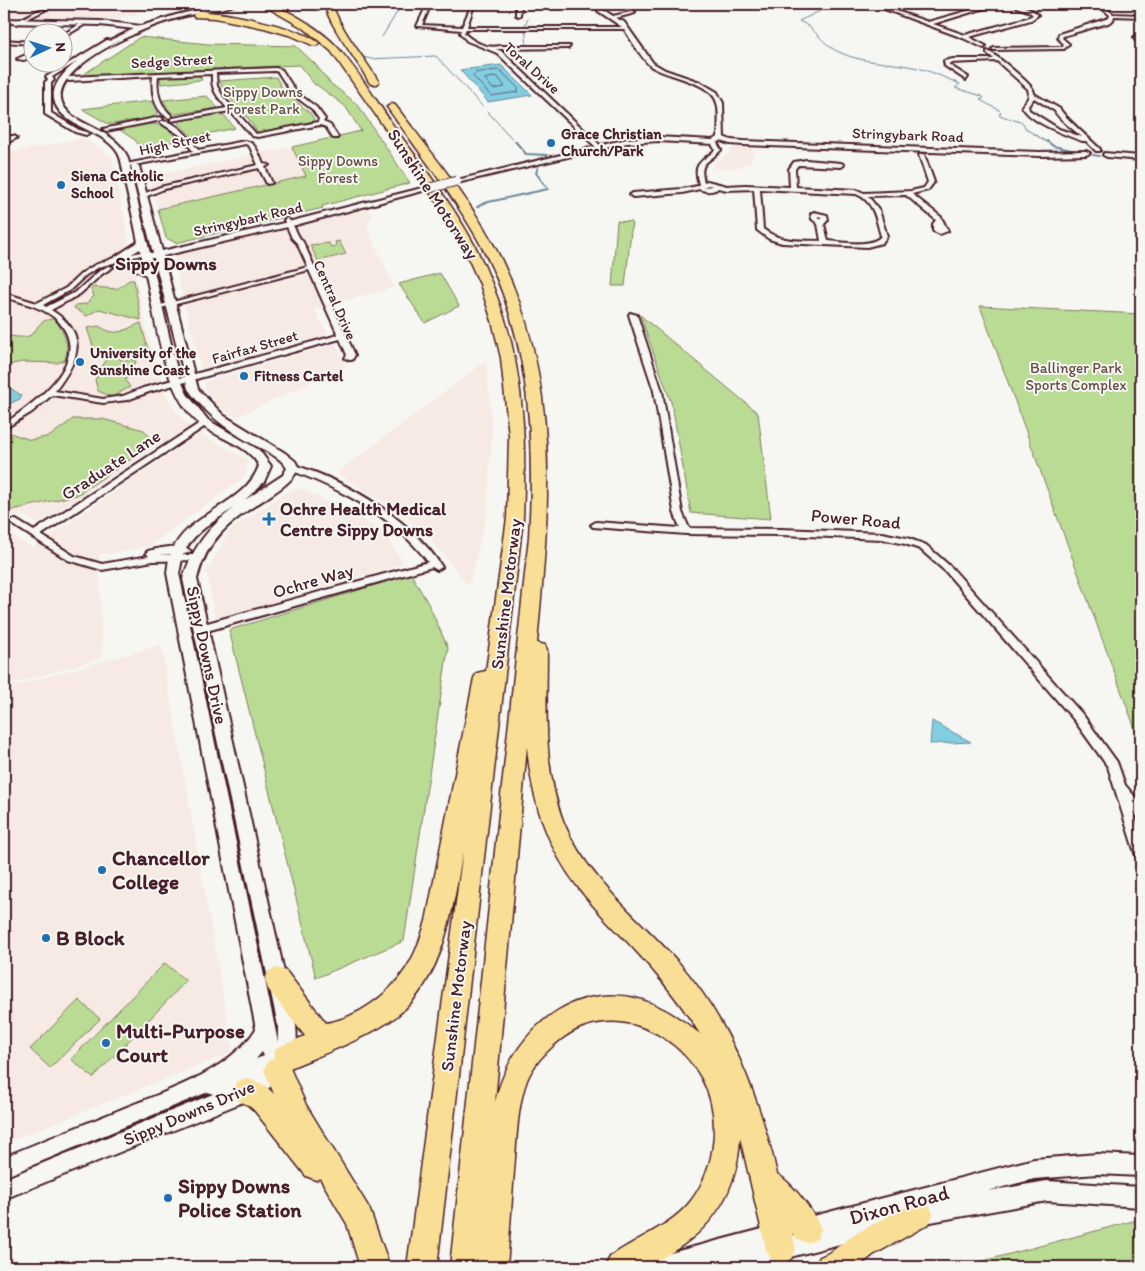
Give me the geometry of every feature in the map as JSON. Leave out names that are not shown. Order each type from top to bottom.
[{"type":"highway","name":"Sunshine Motorway","points":[[265,4],[293,18],[326,41],[376,91],[462,205],[485,241],[503,277],[521,326],[538,406],[541,458],[538,537],[464,1267]]},
{"type":"highway","name":"Sunshine Motorway","points":[[281,4],[326,29],[352,53],[460,231],[487,283],[494,304],[508,356],[516,408],[518,479],[513,545],[422,1267]]},
{"type":"highway","points":[[328,4],[333,19],[359,56],[376,91]]},
{"type":"highway","points":[[180,15],[202,9],[230,18]]},
{"type":"highway","points":[[202,9],[207,14],[286,30],[314,42],[376,91]]},
{"type":"highway","points":[[375,1267],[360,1218],[297,1114],[279,1063],[371,1019],[394,1002],[422,969],[433,941],[471,747],[506,551],[513,545]]},
{"type":"highway","points":[[531,605],[538,618],[538,762],[544,797],[555,829],[568,854],[586,880],[679,983],[722,1046],[740,1089],[779,1242]]},
{"type":"highway","points":[[277,980],[318,1033],[326,1036],[338,1034]]},
{"type":"highway","points":[[492,1267],[505,1120],[509,1098],[519,1070],[536,1044],[556,1026],[580,1014],[620,1009],[634,1011],[660,1020],[680,1033],[700,1052],[717,1079],[723,1096],[728,1130],[724,1167],[709,1200],[699,1213],[674,1235],[620,1267]]},
{"type":"highway","points":[[246,1090],[258,1096],[314,1163],[346,1195]]},
{"type":"highway","points":[[765,1182],[776,1189],[807,1229]]},
{"type":"highway","points":[[830,1267],[838,1265],[863,1245],[919,1214]]},
{"type":"main road","points":[[4,22],[30,18],[142,30],[202,9],[232,4]]},
{"type":"main road","points":[[202,9],[239,4]]},
{"type":"main road","points":[[180,15],[142,30],[86,63],[66,79],[56,95],[62,108],[70,116],[112,141],[122,153],[157,307],[176,383],[184,401],[206,423],[255,451],[293,468]]},
{"type":"main road","points":[[4,22],[84,24],[147,24],[159,22]]},
{"type":"main road","points":[[100,23],[142,30]]},
{"type":"main road","points":[[66,79],[64,92],[70,107],[118,137],[127,146],[135,164],[190,379],[198,396],[212,411],[252,440],[288,460],[293,468]]},
{"type":"main road","name":"Stringybark Road","points":[[121,260],[144,252],[158,256],[191,246],[565,155],[624,144],[680,140],[1059,155],[1087,151]]},
{"type":"main road","points":[[1087,151],[1098,150],[1106,155],[1141,158]]},
{"type":"main road","points":[[1087,151],[1099,158],[1106,155]]},
{"type":"main road","name":"Stringybark Road","points":[[158,256],[179,246],[288,222]]},
{"type":"main road","points":[[153,235],[167,244],[179,246]]},
{"type":"main road","points":[[121,260],[136,265],[149,273]]},
{"type":"main road","points":[[250,490],[261,478],[265,468],[263,460],[255,451]]},
{"type":"main road","points":[[176,553],[185,539],[250,490],[282,470],[293,468]]},
{"type":"main road","points":[[196,555],[216,529],[288,476],[293,468]]},
{"type":"main road","name":"Sippy Downs Drive","points":[[4,1167],[188,1093],[230,1067],[252,1048],[266,1031],[173,579],[176,553]]},
{"type":"main road","name":"Sippy Downs Drive","points":[[4,1189],[246,1090],[266,1080],[279,1063],[289,1044],[288,1031],[191,587],[196,555]]},
{"type":"main road","points":[[188,1093],[279,1063],[266,1031]]},
{"type":"main road","name":"Dixon Road","points":[[712,1267],[779,1242],[807,1229],[1034,1169],[1097,1164],[1141,1166]]},
{"type":"main road","name":"Dixon Road","points":[[659,1267],[919,1214],[1047,1191],[1141,1197]]},
{"type":"street","name":"Toral Drive","points":[[518,15],[519,6],[517,4],[474,4],[470,6],[471,11],[462,28],[462,32],[466,38],[501,54],[600,148]]},
{"type":"street","points":[[873,4],[992,50],[1064,48],[1067,44],[1060,38],[1061,35],[1106,22],[1111,19],[1112,15]]},
{"type":"street","points":[[891,11],[917,4]]},
{"type":"street","points":[[927,24],[996,4]]},
{"type":"street","points":[[965,38],[1029,19],[1036,15],[1032,11],[1011,4]]},
{"type":"street","points":[[1099,4],[1112,15],[1141,16]]},
{"type":"street","points":[[30,18],[47,7]]},
{"type":"street","points":[[16,21],[47,7]]},
{"type":"street","points":[[600,10],[614,17],[626,28],[650,64],[663,71],[698,83],[715,93],[720,103],[721,142],[724,151],[707,161],[703,185]]},
{"type":"street","points":[[426,11],[419,26],[462,28],[626,28]]},
{"type":"street","points":[[614,17],[633,12]]},
{"type":"street","points":[[72,31],[84,24]]},
{"type":"street","points":[[4,41],[22,42]]},
{"type":"street","points":[[86,133],[76,131],[48,114],[48,82],[51,80],[49,77],[109,41]]},
{"type":"street","points":[[492,49],[500,47],[568,47]]},
{"type":"street","points":[[992,50],[1030,88],[1032,95],[1031,100],[1025,106],[1027,111],[1057,130],[1084,139],[1088,145],[1087,151]]},
{"type":"street","points":[[966,78],[947,66],[946,62],[952,60],[1000,60]]},
{"type":"street","name":"Sedge Street","points":[[66,79],[276,69],[280,71],[294,93],[317,112],[322,119],[320,123]]},
{"type":"street","points":[[207,72],[213,94],[258,138],[258,148],[271,183]]},
{"type":"street","points":[[214,72],[213,80],[217,93],[235,119],[245,140],[252,146],[264,166]]},
{"type":"street","points":[[156,74],[154,78],[161,118]]},
{"type":"street","points":[[51,80],[66,79]]},
{"type":"street","points":[[1032,95],[1058,110],[1059,115],[1073,125],[1098,150]]},
{"type":"street","points":[[106,129],[161,118],[172,120],[228,110]]},
{"type":"street","points":[[161,118],[172,120],[196,152]]},
{"type":"street","points":[[258,138],[320,123],[328,126],[334,137]]},
{"type":"street","name":"High Street","points":[[126,166],[258,138]]},
{"type":"street","points":[[703,185],[698,168],[701,162],[718,150],[721,142]]},
{"type":"street","points":[[907,149],[922,155],[929,152],[949,151]]},
{"type":"street","points":[[633,196],[682,191],[703,185],[793,188],[866,194],[875,192],[908,193],[926,189],[931,182],[922,155]]},
{"type":"street","points":[[793,188],[792,165],[796,163],[841,165]]},
{"type":"street","points":[[142,192],[264,166]]},
{"type":"street","points":[[757,188],[760,230],[782,241],[867,245],[882,240],[884,236],[871,199],[866,194]]},
{"type":"street","points":[[908,193],[915,202],[937,215],[939,221]]},
{"type":"street","name":"Central Drive","points":[[288,222],[295,238],[295,244],[309,269],[340,337]]},
{"type":"street","points":[[821,223],[825,243]]},
{"type":"street","points":[[37,306],[68,289],[92,269],[121,260]]},
{"type":"street","points":[[45,310],[78,293],[103,270],[121,260]]},
{"type":"street","points":[[157,307],[309,269]]},
{"type":"street","points":[[4,295],[37,306],[58,318],[67,327],[75,347],[72,363],[66,375],[51,393],[30,411],[4,428]]},
{"type":"street","points":[[633,315],[658,391],[678,512],[686,531]]},
{"type":"street","name":"Fairfax Street","points":[[51,393],[88,400],[109,401],[340,337]]},
{"type":"street","name":"Graduate Lane","points":[[34,535],[206,423]]},
{"type":"street","name":"Ochre Way","points":[[200,629],[436,565],[416,540],[389,518],[339,488],[293,468]]},
{"type":"street","points":[[13,522],[71,558],[102,567],[113,567],[176,553],[196,555]]},
{"type":"street","name":"Power Road","points":[[596,525],[686,531],[882,536],[907,541],[923,547],[949,570],[1079,718],[1113,765],[1141,853]]},
{"type":"street","name":"Power Road","points":[[1119,784],[1141,812]]},
{"type":"shaded area","points":[[19,4],[45,4],[32,8],[33,10],[24,14],[4,19],[4,13]]},
{"type":"shaded area","points":[[64,4],[155,4],[134,15],[114,19],[32,17]]},
{"type":"shaded area","name":"University of the Sunshine Coast","points":[[83,138],[112,157],[146,329],[165,395],[177,413],[190,426],[38,524],[21,514],[4,518],[4,154]]},
{"type":"shaded area","points":[[292,147],[306,176],[158,209],[149,177]]},
{"type":"shaded area","points":[[736,147],[753,148],[754,158],[751,158],[750,164],[741,164],[741,167],[734,168],[713,168],[714,163]]},
{"type":"shaded area","points":[[367,209],[372,215],[367,227],[394,287],[314,309],[327,333],[323,336],[204,369],[201,367],[173,258],[190,251]]},
{"type":"shaded area","points":[[335,344],[346,366],[236,417],[220,407],[206,390],[204,384],[207,381]]},
{"type":"shaded area","points":[[486,361],[492,427],[487,512],[470,582],[467,584],[427,534],[391,506],[337,473]]},
{"type":"shaded area","points":[[199,434],[248,460],[245,476],[151,545],[117,553],[99,554],[102,658],[4,686],[4,531],[33,548]]},
{"type":"shaded area","points":[[303,489],[381,530],[402,560],[400,565],[222,617],[215,616],[207,572],[230,530],[290,490]]},
{"type":"shaded area","name":"Chancellor College","points":[[161,645],[233,1052],[4,1143],[4,689]]},
{"type":"green space","name":"Sippy Downs Forest","points":[[140,37],[208,44],[296,46],[315,64],[330,83],[357,104],[410,183],[322,206],[323,208],[176,243],[166,238],[158,209],[306,176],[292,147],[361,131],[345,106],[315,85],[299,65],[81,76]]},
{"type":"green space","points":[[200,76],[202,80],[161,84],[160,78],[163,77]]},
{"type":"green space","name":"Sippy Downs Forest Park","points":[[276,77],[283,90],[310,113],[315,121],[258,133],[247,117],[227,96],[219,81]]},
{"type":"green space","points":[[207,96],[218,108],[175,114],[169,111],[163,100]]},
{"type":"green space","points":[[151,101],[157,113],[156,117],[112,124],[108,124],[82,109]]},
{"type":"green space","points":[[224,115],[235,128],[193,137],[178,123],[180,119]]},
{"type":"green space","points":[[150,124],[163,125],[180,140],[141,148],[135,140],[120,130]]},
{"type":"green space","points":[[617,221],[632,222],[625,286],[612,286]]},
{"type":"green space","points":[[339,241],[346,254],[318,261],[310,245],[329,243],[331,247],[336,246],[335,242]]},
{"type":"green space","points":[[440,273],[459,306],[425,323],[399,284]]},
{"type":"green space","points":[[129,280],[134,280],[141,320],[99,309],[87,316],[74,308],[76,305],[86,304],[94,296],[91,289],[93,287],[117,289]]},
{"type":"green space","name":"Ballinger Park Sports Complex","points":[[980,306],[1141,314],[1141,745]]},
{"type":"green space","points":[[640,315],[758,413],[771,519],[691,513],[672,405]]},
{"type":"green space","points":[[54,319],[61,328],[65,338],[67,349],[65,360],[57,363],[22,362],[4,366],[4,336],[28,336],[43,322]]},
{"type":"green space","points":[[141,323],[149,353],[123,354],[119,358],[125,361],[130,359],[136,361],[135,364],[127,367],[126,371],[131,372],[130,376],[125,380],[130,387],[112,397],[98,391],[95,380],[108,356],[96,355],[87,328],[99,326],[111,332],[120,332]]},
{"type":"green space","points":[[73,419],[102,419],[144,430],[155,443],[77,495],[4,512],[4,431],[31,440],[50,436]]},
{"type":"green space","points":[[411,574],[429,605],[448,648],[404,941],[316,978],[229,630]]},
{"type":"green space","points":[[165,963],[186,981],[93,1078],[71,1059]]},
{"type":"green space","points":[[79,1000],[100,1019],[50,1068],[30,1049]]},
{"type":"green space","points":[[1133,1221],[1141,1221],[1141,1267],[961,1267]]},
{"type":"water","points":[[501,65],[532,95],[488,102],[460,70]]},
{"type":"water","points":[[4,380],[7,386],[21,395],[20,399],[7,405],[4,403]]},
{"type":"water","points":[[932,721],[971,742],[930,744]]},
{"type":"waterway","points":[[382,37],[402,4]]},
{"type":"waterway","points":[[795,4],[819,8],[820,11],[799,21],[811,28],[834,50],[858,59],[904,65],[937,74],[960,84],[955,88],[982,96],[984,98],[980,100],[999,110],[1001,112],[999,115],[1023,123],[1026,129],[1048,143]]},
{"type":"waterway","points":[[527,47],[525,25],[528,19]]},
{"type":"waterway","points":[[363,57],[371,59],[436,56],[482,106]]},
{"type":"waterway","points":[[487,111],[516,143]]},
{"type":"waterway","points":[[515,141],[526,154],[547,155]]},
{"type":"waterway","points":[[1047,141],[1053,146],[1076,151]]},
{"type":"waterway","points":[[1093,155],[1099,156]]},
{"type":"waterway","points":[[1135,160],[1141,162]]},
{"type":"waterway","points":[[477,207],[484,203],[548,189],[536,173],[538,167]]},
{"type":"place","name":"Grace Christian Church/Park","points":[[551,143]]},
{"type":"place","name":"Siena Catholic School","points":[[61,185]]},
{"type":"place","name":"University of the Sunshine Coast","points":[[80,362]]},
{"type":"place","name":"Fitness Cartel","points":[[244,376]]},
{"type":"place","name":"Ochre Health Medical Centre Sippy Downs","points":[[269,519]]},
{"type":"place","name":"Chancellor College","points":[[102,870]]},
{"type":"place","name":"B Block","points":[[46,938]]},
{"type":"place","name":"Multi-Purpose Court","points":[[106,1043]]},
{"type":"place","name":"Sippy Downs Police Station","points":[[168,1198]]},
{"type":"district","name":"Sippy Downs","points":[[166,263]]}]
